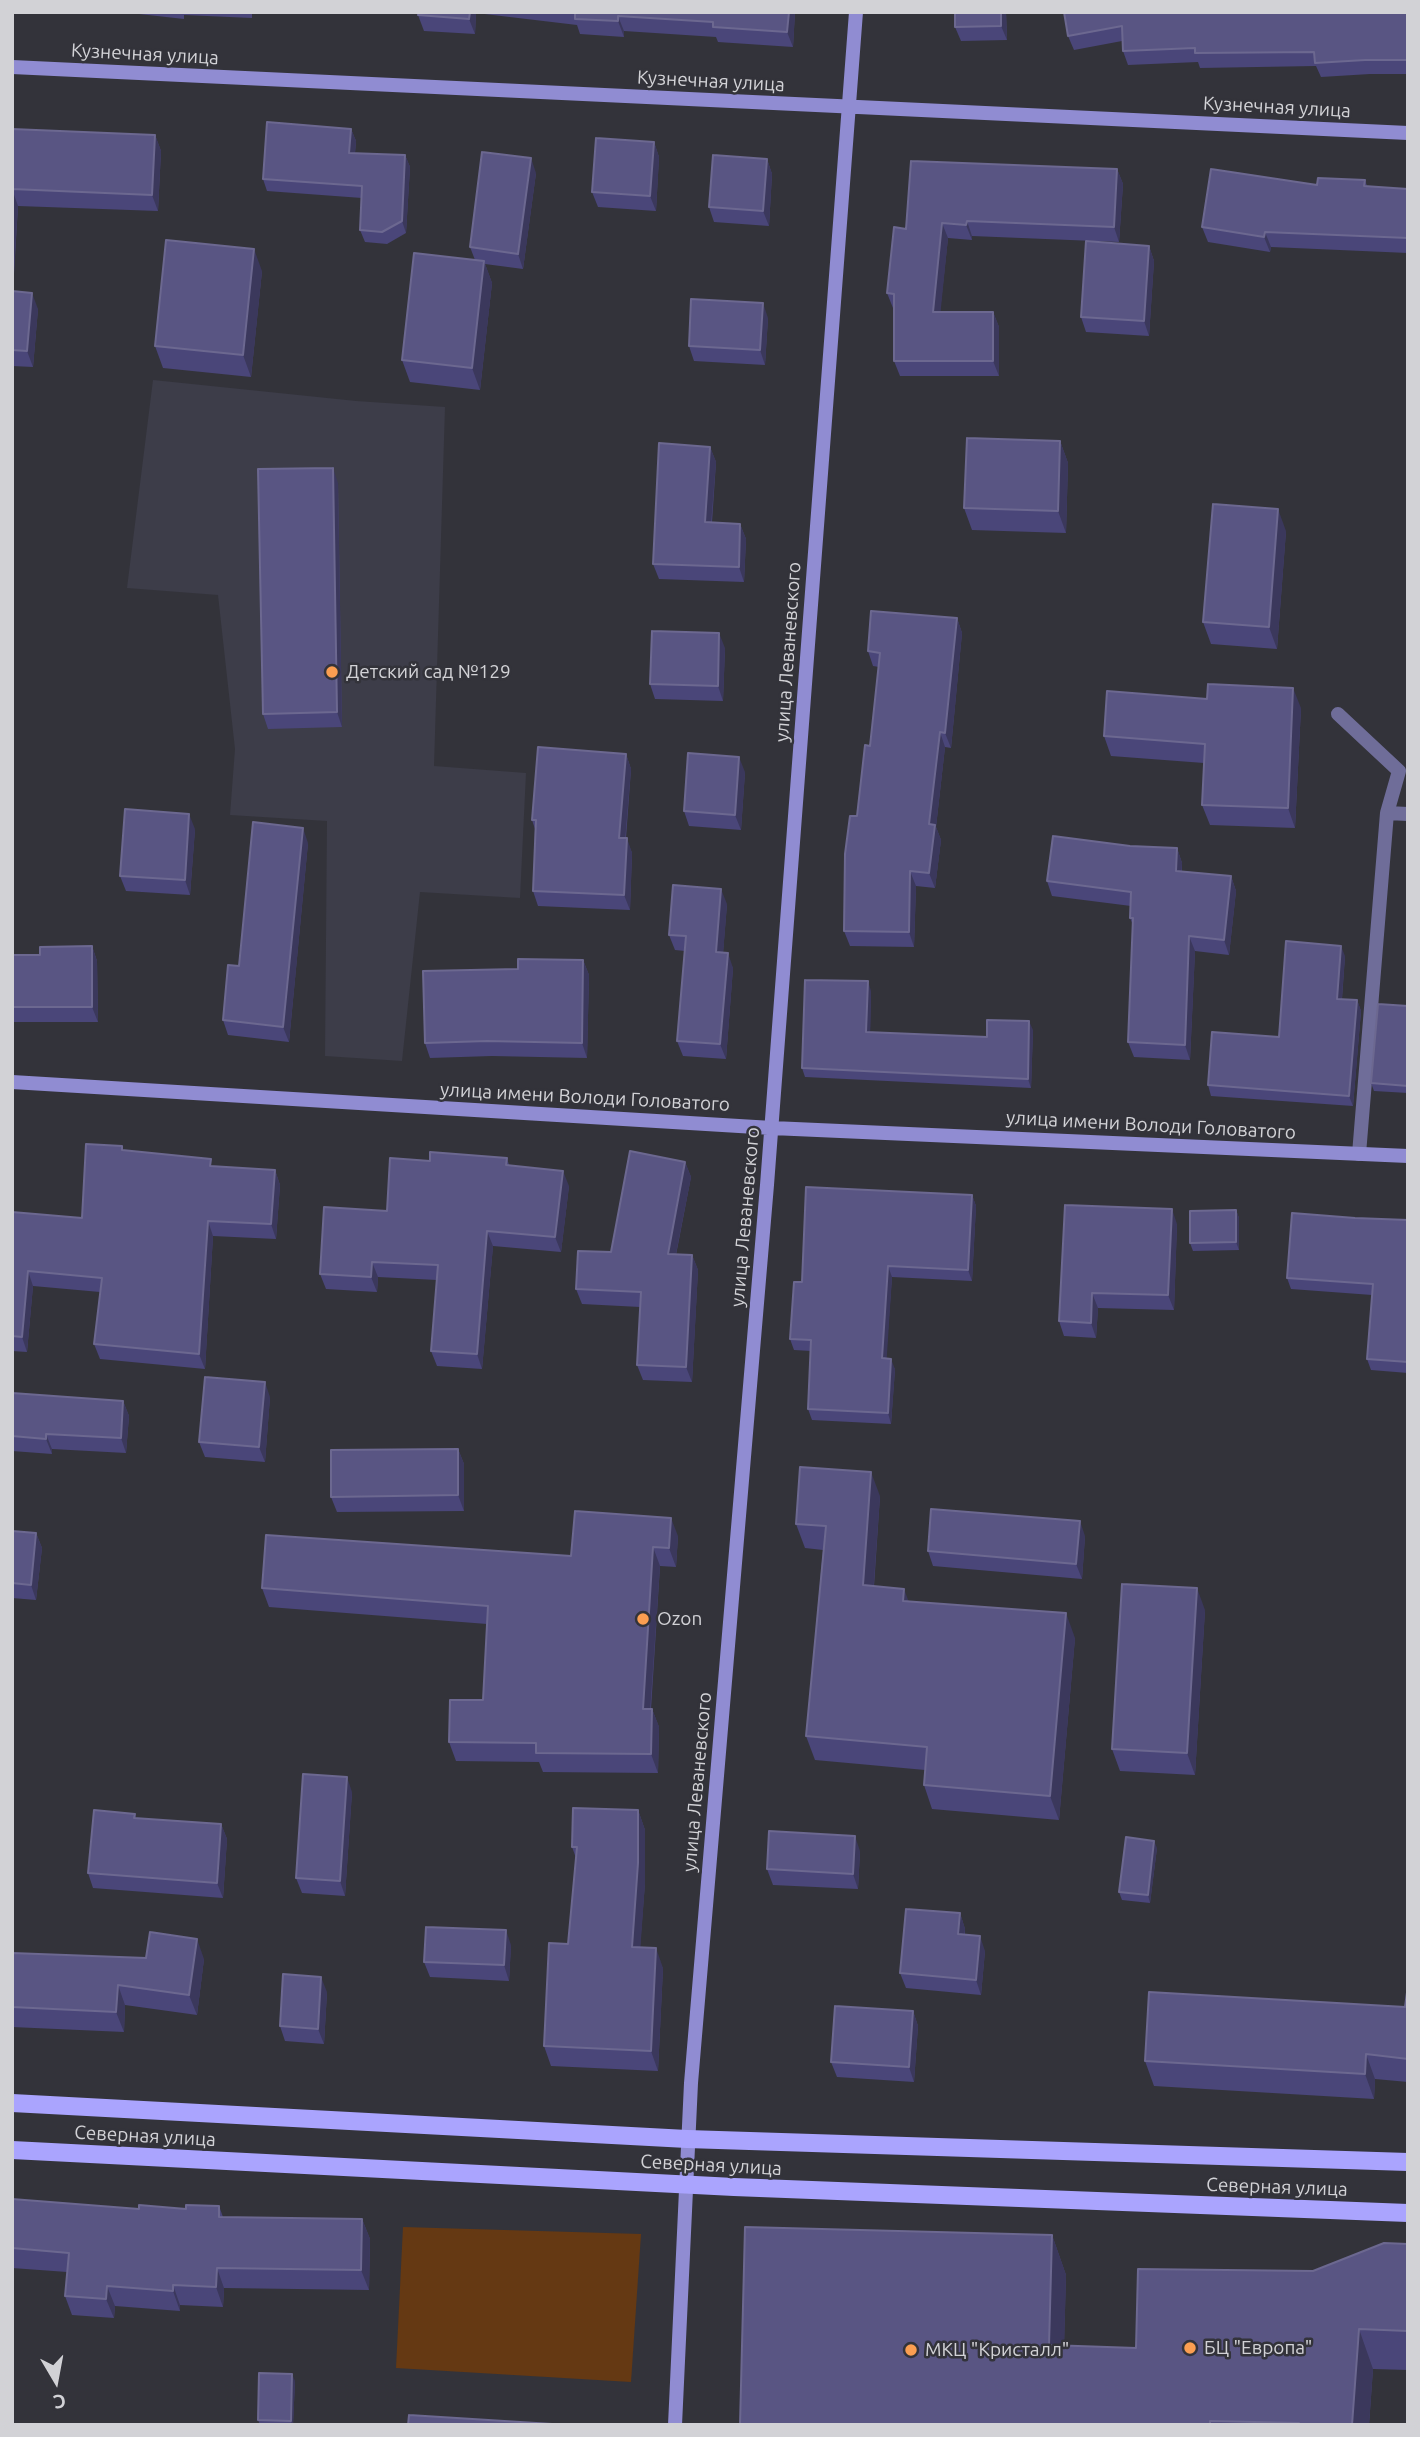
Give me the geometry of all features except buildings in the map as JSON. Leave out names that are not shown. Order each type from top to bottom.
[{"type":"main road","name":"Северная улица","points":[[12,2103],[687,2139],[1408,2162]]},
{"type":"main road","name":"Северная улица","points":[[12,2150],[685,2185],[1408,2213]]},
{"type":"street","name":"улица Леваневского","points":[[675,2425],[687,2139],[772,1128],[856,12]]},
{"type":"street","name":"Кузнечная улица","points":[[12,67],[1408,133]]},
{"type":"street","name":"улица имени Володи Головатого","points":[[12,1082],[772,1128],[1408,1156]]},
{"type":"lane","points":[[1338,714],[1399,771],[1387,813],[1359,1154]]},
{"type":"lane","points":[[1387,813],[1408,814]]},
{"type":"shaded area","name":"Детский сад №129","points":[[153,380],[356,401],[445,407],[434,766],[526,773],[520,898],[420,892],[402,1061],[325,1056],[327,821],[230,815],[235,749],[218,595],[127,588]]},
{"type":"shaded area","points":[[403,2227],[641,2234],[631,2382],[396,2368]]},
{"type":"place","name":"Детский сад №129","points":[[332,672]]},
{"type":"place","name":"Ozon","points":[[643,1619]]},
{"type":"place","name":"БЦ \"Европа\"","points":[[1190,2348]]},
{"type":"place","name":"МКЦ \"Кристалл\"","points":[[911,2350]]}]
